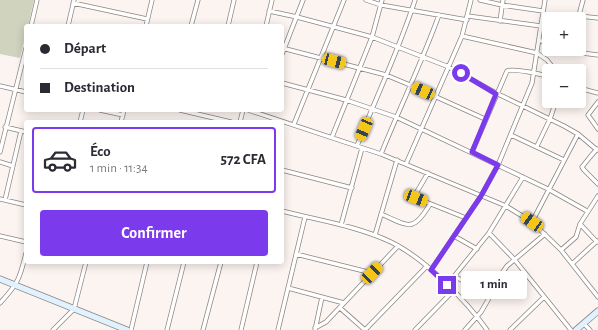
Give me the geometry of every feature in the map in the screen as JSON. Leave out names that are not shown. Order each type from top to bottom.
[{"type":"main road","points":[[0,279],[127,330]]},
{"type":"main road","points":[[576,330],[598,311]]},
{"type":"street","points":[[32,24],[38,0]]},
{"type":"street","points":[[146,24],[152,0]]},
{"type":"street","points":[[192,24],[198,0]]},
{"type":"street","points":[[228,24],[234,0]]},
{"type":"street","points":[[266,24],[272,0]]},
{"type":"street","points":[[284,46],[303,0]]},
{"type":"street","points":[[294,124],[344,0]]},
{"type":"street","points":[[366,0],[381,5],[467,20]]},
{"type":"street","points":[[332,137],[358,68],[372,37],[382,0]]},
{"type":"street","points":[[357,146],[398,47],[415,0]]},
{"type":"street","points":[[406,164],[462,36],[471,0]]},
{"type":"street","points":[[480,0],[543,11],[545,0]]},
{"type":"street","points":[[500,20],[503,0]]},
{"type":"street","points":[[580,12],[583,0]]},
{"type":"street","points":[[68,24],[74,2],[147,19]]},
{"type":"street","points":[[269,11],[372,37],[424,56],[449,66],[496,94],[550,119],[578,134],[597,149],[582,167],[598,184]]},
{"type":"street","points":[[381,154],[424,56],[439,15]]},
{"type":"street","points":[[468,16],[541,26]]},
{"type":"street","points":[[586,16],[598,18]]},
{"type":"street","points":[[431,270],[481,196],[498,165],[532,83],[542,18]]},
{"type":"street","points":[[462,36],[537,54],[547,60],[550,64]]},
{"type":"street","points":[[284,48],[321,57],[386,76],[436,96],[485,119]]},
{"type":"street","points":[[586,54],[598,55]]},
{"type":"street","points":[[0,152],[5,127],[24,59]]},
{"type":"street","points":[[472,152],[505,73],[508,70],[542,75]]},
{"type":"street","points":[[284,84],[346,100],[396,117],[548,189],[587,211]]},
{"type":"street","points":[[0,86],[24,92]]},
{"type":"street","points":[[586,90],[598,93]]},
{"type":"street","points":[[598,102],[588,116],[598,129]]},
{"type":"street","points":[[537,146],[554,108]]},
{"type":"street","points":[[109,112],[123,115]]},
{"type":"street","points":[[122,120],[124,112]]},
{"type":"street","points":[[188,112],[222,120]]},
{"type":"street","points":[[259,112],[276,120]]},
{"type":"street","points":[[284,122],[294,124],[398,160],[506,206],[532,222],[545,234],[561,250],[598,297]]},
{"type":"street","points":[[5,127],[24,132]]},
{"type":"street","points":[[6,200],[21,131]]},
{"type":"street","points":[[532,222],[578,134]]},
{"type":"street","points":[[511,135],[564,160]]},
{"type":"street","points":[[341,225],[362,148]]},
{"type":"street","points":[[374,235],[398,160]]},
{"type":"street","points":[[0,162],[13,166]]},
{"type":"street","points":[[284,171],[352,188]]},
{"type":"street","points":[[428,173],[415,197],[466,218]]},
{"type":"street","points":[[447,285],[489,233],[523,177]]},
{"type":"street","points":[[561,250],[576,237],[580,224],[598,196]]},
{"type":"street","points":[[0,199],[24,204]]},
{"type":"street","points":[[381,214],[404,224],[413,225],[419,221],[430,204]]},
{"type":"street","points":[[284,212],[341,225],[374,235],[398,246],[427,266],[478,316],[487,330]]},
{"type":"street","points":[[278,330],[305,217]]},
{"type":"street","points":[[572,264],[598,242],[580,224]]},
{"type":"street","points":[[489,233],[514,260],[571,330]]},
{"type":"street","points":[[465,330],[478,316],[488,300],[500,274],[545,234]]},
{"type":"street","points":[[0,236],[24,242]]},
{"type":"street","points":[[454,236],[477,249]]},
{"type":"street","points":[[315,329],[340,308],[398,246]]},
{"type":"street","points":[[296,254],[372,273]]},
{"type":"street","points":[[0,303],[16,285],[21,275],[24,262]]},
{"type":"street","points":[[53,330],[74,308],[85,264]]},
{"type":"street","points":[[131,330],[147,264]]},
{"type":"street","points":[[167,330],[184,264]]},
{"type":"street","points":[[203,330],[220,264]]},
{"type":"street","points":[[241,330],[257,264]]},
{"type":"street","points":[[340,308],[365,330],[427,266]]},
{"type":"street","points":[[454,276],[489,295]]},
{"type":"street","points":[[288,288],[344,303]]},
{"type":"street","points":[[415,330],[453,291]]},
{"type":"street","points":[[315,329],[322,297]]},
{"type":"street","points":[[510,330],[544,297]]},
{"type":"street","points":[[584,324],[590,330]]},
{"type":"street","points":[[110,330],[115,325]]},
{"type":"green space","points":[[0,0],[34,0],[28,24],[24,24],[24,42],[20,58],[0,54]]},
{"type":"route","points":[[447,285],[431,270],[481,196],[498,165],[472,152],[496,94],[461,73]]}]
